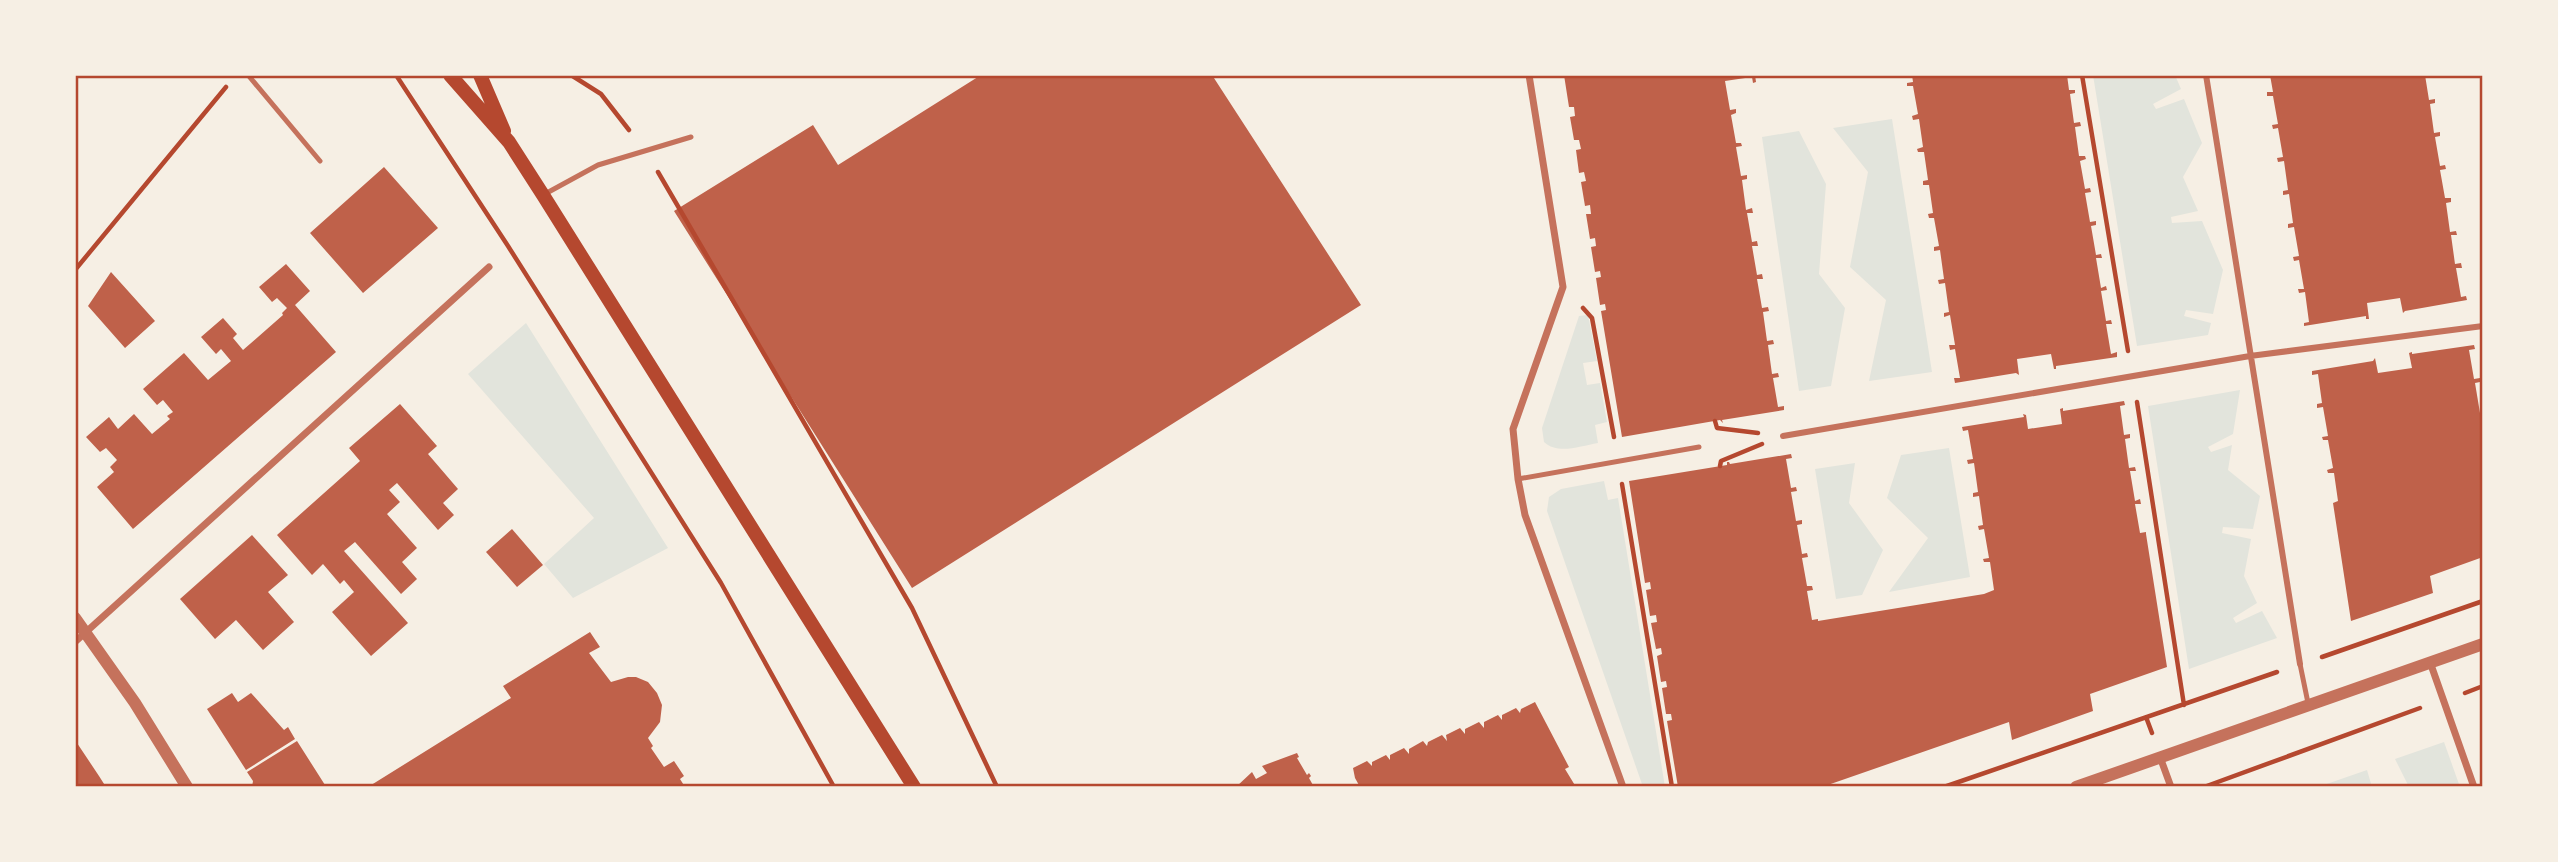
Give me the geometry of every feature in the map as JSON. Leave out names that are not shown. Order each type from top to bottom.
[{"type":"main road","points":[[450,75],[509,142],[914,787]]},
{"type":"main road","points":[[480,75],[509,142]]},
{"type":"street","points":[[1529,75],[1563,287],[1513,429],[1518,479],[1525,515],[1623,787]]},
{"type":"street","points":[[2206,75],[2300,664]]},
{"type":"street","points":[[75,642],[489,267]]},
{"type":"street","points":[[1783,436],[2250,356],[2483,326]]},
{"type":"street","points":[[75,618],[135,703],[187,787]]},
{"type":"street","points":[[2076,787],[2483,644]]},
{"type":"street","points":[[2430,662],[2474,787]]},
{"type":"street","points":[[2160,757],[2171,787]]},
{"type":"lane","points":[[248,75],[320,161]]},
{"type":"lane","points":[[543,195],[598,165],[691,136]]},
{"type":"lane","points":[[1518,479],[1699,447]]},
{"type":"lane","points":[[2300,664],[2309,706]]},
{"type":"path","points":[[396,75],[508,246],[721,583],[834,787]]},
{"type":"path","points":[[570,75],[601,94],[645,151],[912,608],[997,787]]},
{"type":"path","points":[[75,270],[227,86]]},
{"type":"path","points":[[1563,287],[1592,318],[1619,461],[1672,787]]},
{"type":"path","points":[[1715,421],[1717,428],[1783,436]]},
{"type":"path","points":[[1614,432],[1621,432]]},
{"type":"path","points":[[1720,466],[1721,461],[1783,436]]},
{"type":"path","points":[[1944,787],[2483,601]]},
{"type":"path","points":[[2204,787],[2483,686]]},
{"type":"shaded area","points":[[2093,75],[2175,75],[2181,89],[2153,104],[2156,109],[2184,99],[2202,143],[2183,177],[2198,211],[2171,217],[2172,223],[2202,221],[2223,270],[2213,314],[2186,310],[2184,316],[2211,323],[2208,335],[2137,346]]},
{"type":"shaded area","points":[[1892,119],[1932,372],[1869,381],[1886,300],[1850,267],[1868,172],[1833,128]]},
{"type":"shaded area","points":[[1799,131],[1826,184],[1819,274],[1845,308],[1831,386],[1799,391],[1762,137]]},
{"type":"shaded area","points":[[1588,315],[1597,361],[1583,363],[1587,385],[1600,383],[1607,422],[1595,425],[1598,443],[1556,448],[1544,442],[1542,428],[1579,316]]},
{"type":"shaded area","points":[[526,323],[668,548],[573,598],[544,564],[594,518],[468,374]]},
{"type":"shaded area","points":[[2240,390],[2233,434],[2208,447],[2211,452],[2232,445],[2228,470],[2260,496],[2253,529],[2223,527],[2222,533],[2251,539],[2244,576],[2257,603],[2233,618],[2236,623],[2262,611],[2277,638],[2189,669],[2148,406]]},
{"type":"shaded area","points":[[1949,448],[1970,577],[1889,592],[1928,538],[1887,498],[1901,455]]},
{"type":"shaded area","points":[[1855,463],[1849,503],[1883,550],[1862,595],[1836,599],[1815,469]]},
{"type":"shaded area","points":[[1604,481],[1608,500],[1618,498],[1665,787],[1643,787],[1547,511],[1549,497],[1561,489]]},
{"type":"shaded area","points":[[2444,742],[2460,787],[2409,787],[2395,759]]},
{"type":"shaded area","points":[[2367,770],[2372,787],[2318,787]]},
{"type":"building","points":[[981,75],[1212,75],[1361,305],[912,588],[674,211],[813,125],[838,165]]},
{"type":"building","points":[[1564,75],[1755,75],[1756,82],[1753,83],[1752,77],[1725,81],[1730,110],[1736,109],[1736,113],[1731,115],[1736,143],[1741,143],[1742,146],[1736,147],[1741,176],[1747,175],[1747,179],[1742,180],[1746,210],[1752,208],[1753,213],[1747,213],[1752,242],[1757,241],[1758,246],[1752,246],[1757,275],[1762,274],[1763,279],[1757,279],[1762,308],[1768,307],[1769,311],[1763,312],[1767,341],[1773,340],[1774,344],[1768,345],[1772,374],[1778,373],[1779,377],[1773,378],[1778,407],[1784,406],[1784,410],[1722,420],[1723,423],[1720,420],[1622,437],[1601,311],[1606,310],[1605,304],[1600,305],[1596,278],[1601,277],[1600,271],[1595,272],[1591,247],[1596,246],[1595,238],[1590,239],[1586,214],[1591,214],[1590,205],[1585,206],[1581,182],[1586,181],[1584,172],[1579,173],[1576,150],[1581,149],[1579,140],[1574,140],[1570,117],[1575,116],[1574,107],[1569,107]]},
{"type":"building","points":[[1912,75],[2067,75],[2069,90],[2075,90],[2075,93],[2070,94],[2074,123],[2080,122],[2081,126],[2075,127],[2079,156],[2085,156],[2086,159],[2080,161],[2085,189],[2090,188],[2091,192],[2085,193],[2090,222],[2096,221],[2096,225],[2091,226],[2096,255],[2101,254],[2102,258],[2096,258],[2101,288],[2106,286],[2107,290],[2101,291],[2106,321],[2111,320],[2112,324],[2106,324],[2111,354],[2117,352],[2117,357],[2056,366],[2056,369],[2051,354],[2017,359],[2019,375],[2016,373],[1955,383],[1954,378],[1960,378],[1955,349],[1950,350],[1949,345],[1955,345],[1950,315],[1944,317],[1944,313],[1949,312],[1945,283],[1939,284],[1938,280],[1944,279],[1940,250],[1934,251],[1934,247],[1939,246],[1934,218],[1929,218],[1928,214],[1933,213],[1929,185],[1923,185],[1923,181],[1928,180],[1924,152],[1918,152],[1917,149],[1923,147],[1919,119],[1913,120],[1912,116],[1918,114],[1913,86],[1907,86],[1907,83],[1913,82]]},
{"type":"building","points":[[2270,75],[2425,75],[2429,100],[2435,99],[2435,103],[2430,104],[2434,133],[2440,132],[2440,136],[2435,137],[2440,166],[2445,165],[2446,169],[2440,170],[2445,198],[2451,198],[2451,202],[2446,203],[2450,232],[2456,231],[2457,235],[2451,235],[2455,264],[2461,263],[2462,268],[2456,268],[2461,297],[2466,296],[2467,300],[2403,313],[2400,298],[2367,303],[2369,319],[2366,319],[2366,316],[2304,326],[2304,323],[2309,322],[2305,292],[2299,293],[2298,289],[2304,289],[2299,260],[2294,261],[2293,257],[2299,256],[2294,227],[2288,228],[2288,224],[2293,223],[2289,194],[2283,195],[2283,191],[2288,190],[2284,161],[2278,162],[2277,158],[2283,157],[2278,128],[2273,129],[2272,125],[2278,124],[2273,96],[2267,96],[2267,92],[2273,92]]},
{"type":"building","points":[[384,167],[438,228],[363,293],[310,233]]},
{"type":"building","points":[[286,264],[310,291],[295,305],[336,352],[133,529],[97,487],[114,472],[110,467],[117,460],[106,448],[100,452],[86,437],[109,417],[118,429],[134,414],[152,434],[170,419],[167,416],[173,412],[163,400],[157,405],[143,389],[184,353],[208,380],[231,361],[221,349],[216,354],[201,337],[223,318],[237,334],[233,338],[243,350],[283,315],[287,308],[277,298],[272,302],[259,287]]},
{"type":"building","points":[[111,272],[155,321],[125,348],[88,306]]},
{"type":"building","points":[[2474,345],[2475,349],[2469,350],[2474,379],[2480,378],[2480,382],[2475,383],[2480,413],[2483,413],[2483,557],[2430,576],[2433,593],[2351,621],[2333,503],[2338,501],[2334,473],[2328,473],[2327,470],[2333,468],[2328,440],[2323,440],[2322,437],[2328,436],[2323,407],[2317,408],[2317,404],[2322,403],[2318,374],[2312,375],[2312,371],[2373,361],[2375,358],[2378,373],[2412,368],[2409,353]]},
{"type":"building","points":[[2124,401],[2125,405],[2120,406],[2124,435],[2130,434],[2130,438],[2125,439],[2129,468],[2135,467],[2136,471],[2130,471],[2135,501],[2140,499],[2141,504],[2135,504],[2140,533],[2146,532],[2167,667],[2090,694],[2093,711],[2012,740],[2009,722],[1822,787],[1678,787],[1667,721],[1672,720],[1671,714],[1666,714],[1662,688],[1667,687],[1666,681],[1661,682],[1657,656],[1662,654],[1661,648],[1656,649],[1651,623],[1657,622],[1656,615],[1650,616],[1646,590],[1651,589],[1650,582],[1645,583],[1629,481],[1727,465],[1727,462],[1730,464],[1791,454],[1792,458],[1786,459],[1791,488],[1796,487],[1797,491],[1791,492],[1796,521],[1802,520],[1802,524],[1797,525],[1802,554],[1807,553],[1808,557],[1802,558],[1807,586],[1812,586],[1813,590],[1807,591],[1812,620],[1818,621],[1984,594],[1994,590],[1990,562],[1984,562],[1983,559],[1989,558],[1984,529],[1979,530],[1978,526],[1983,525],[1979,496],[1973,497],[1973,493],[1978,492],[1974,463],[1968,464],[1967,460],[1973,459],[1968,430],[1963,431],[1962,427],[2024,417],[2023,414],[2026,415],[2028,429],[2062,424],[2060,409],[2063,408],[2063,411]]},
{"type":"building","points":[[400,404],[437,446],[428,454],[458,489],[443,503],[454,515],[438,530],[397,483],[389,490],[400,502],[387,514],[417,548],[402,562],[417,579],[401,594],[355,542],[344,551],[408,623],[371,656],[332,612],[354,592],[344,580],[340,584],[323,564],[312,575],[277,535],[360,461],[349,448]]},
{"type":"building","points":[[512,529],[543,565],[517,587],[486,552]]},
{"type":"building","points":[[252,535],[288,575],[268,592],[294,622],[263,650],[236,620],[215,639],[180,599]]},
{"type":"building","points":[[590,632],[600,647],[589,653],[611,682],[636,677],[648,682],[657,693],[662,705],[660,722],[648,738],[653,746],[651,748],[664,767],[674,761],[684,776],[680,779],[685,787],[368,787],[511,698],[503,686]]},
{"type":"building","points":[[232,693],[238,702],[251,693],[284,730],[288,727],[295,739],[246,770],[207,709]]},
{"type":"building","points":[[1535,702],[1569,767],[1565,769],[1576,787],[1360,787],[1355,778],[1353,768],[1367,761],[1372,766],[1372,762],[1386,755],[1390,760],[1390,755],[1404,748],[1409,754],[1409,749],[1423,741],[1427,746],[1428,742],[1442,735],[1447,741],[1446,735],[1460,728],[1465,734],[1465,729],[1479,722],[1484,728],[1484,722],[1498,715],[1502,720],[1502,715],[1516,708],[1520,713],[1521,709]]},
{"type":"building","points":[[75,740],[99,776],[106,787],[75,787]]},
{"type":"building","points":[[297,741],[325,785],[252,787],[253,781],[247,772]]},
{"type":"building","points":[[1297,753],[1307,775],[1309,773],[1311,776],[1309,778],[1314,787],[1236,787],[1252,772],[1256,779],[1267,773],[1262,766]]}]
